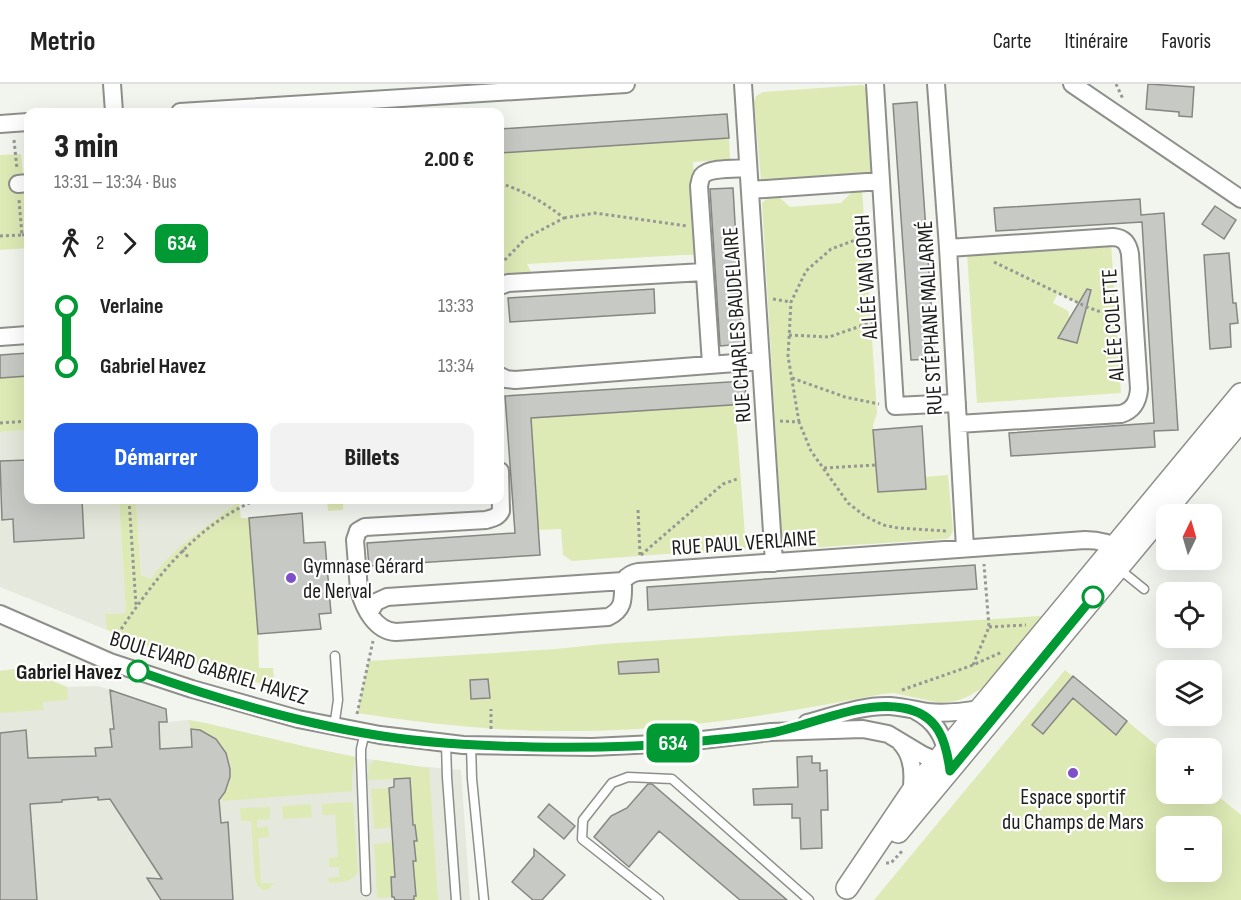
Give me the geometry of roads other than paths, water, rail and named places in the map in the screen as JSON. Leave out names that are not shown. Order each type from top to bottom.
[{"type":"street","points":[[112,84],[114,108]]},
{"type":"street","points":[[269,108],[626,84]]},
{"type":"street","name":"RUE CHARLES BAUDELAIRE","points":[[743,84],[774,563]]},
{"type":"street","name":"ALLÉE VAN GOGH","points":[[875,84],[895,406],[957,403]]},
{"type":"street","name":"RUE STÉPHANE MALLARMÉ","points":[[936,84],[965,548]]},
{"type":"street","points":[[1072,84],[1241,199]]},
{"type":"street","points":[[1086,94],[1101,84]]},
{"type":"street","points":[[0,124],[24,122]]},
{"type":"street","points":[[711,364],[699,186],[706,172],[748,168]]},
{"type":"street","points":[[750,190],[881,181]]},
{"type":"street","name":"ALLÉE COLETTE","points":[[948,248],[1102,238],[1120,238],[1125,241],[1130,254],[1139,396],[1128,412],[1121,414],[958,424]]},
{"type":"street","points":[[504,284],[704,272]]},
{"type":"street","points":[[0,337],[24,335]]},
{"type":"street","points":[[504,378],[515,380],[761,361]]},
{"type":"street","points":[[842,894],[911,793],[948,761],[1117,556],[1241,394]]},
{"type":"street","points":[[842,894],[894,837],[948,761],[980,709],[1241,420]]},
{"type":"street","points":[[501,504],[498,516],[486,520],[365,527],[358,531],[355,540],[359,590],[373,618],[388,632],[396,632],[608,617],[619,611],[622,604],[623,581]]},
{"type":"street","name":"RUE PAUL VERLAINE","points":[[373,618],[376,602],[387,597],[623,581],[632,573],[639,572],[1085,540],[1101,541],[1117,556]]},
{"type":"street","name":"BOULEVARD GABRIEL HAVEZ","points":[[0,614],[110,662],[152,676],[255,708],[334,727],[396,738],[471,745],[613,746],[696,741],[771,732],[863,729],[882,731],[923,755],[948,761]]},
{"type":"street","points":[[898,700],[932,722],[941,734],[948,761]]},
{"type":"street","name":"BOULEVARD GABRIEL HAVEZ","points":[[771,732],[865,708],[885,706],[898,700],[935,713],[980,709]]},
{"type":"street","points":[[898,739],[911,759],[913,775],[911,793]]},
{"type":"lane","points":[[1117,556],[1144,589]]},
{"type":"lane","points":[[334,656],[338,700],[334,727]]},
{"type":"lane","points":[[360,731],[366,891]]},
{"type":"lane","points":[[446,743],[456,900]]},
{"type":"lane","points":[[471,745],[472,779],[484,900]]},
{"type":"lane","points":[[659,900],[582,839],[583,820],[612,783],[628,777],[672,779],[809,900]]},
{"type":"place","name":"Gymnase Gérard de Nerval","points":[[291,578]]},
{"type":"place","name":"Gabriel Havez","points":[[138,671]]},
{"type":"place","name":"Espace sportif du Champs de Mars","points":[[1073,773]]}]
